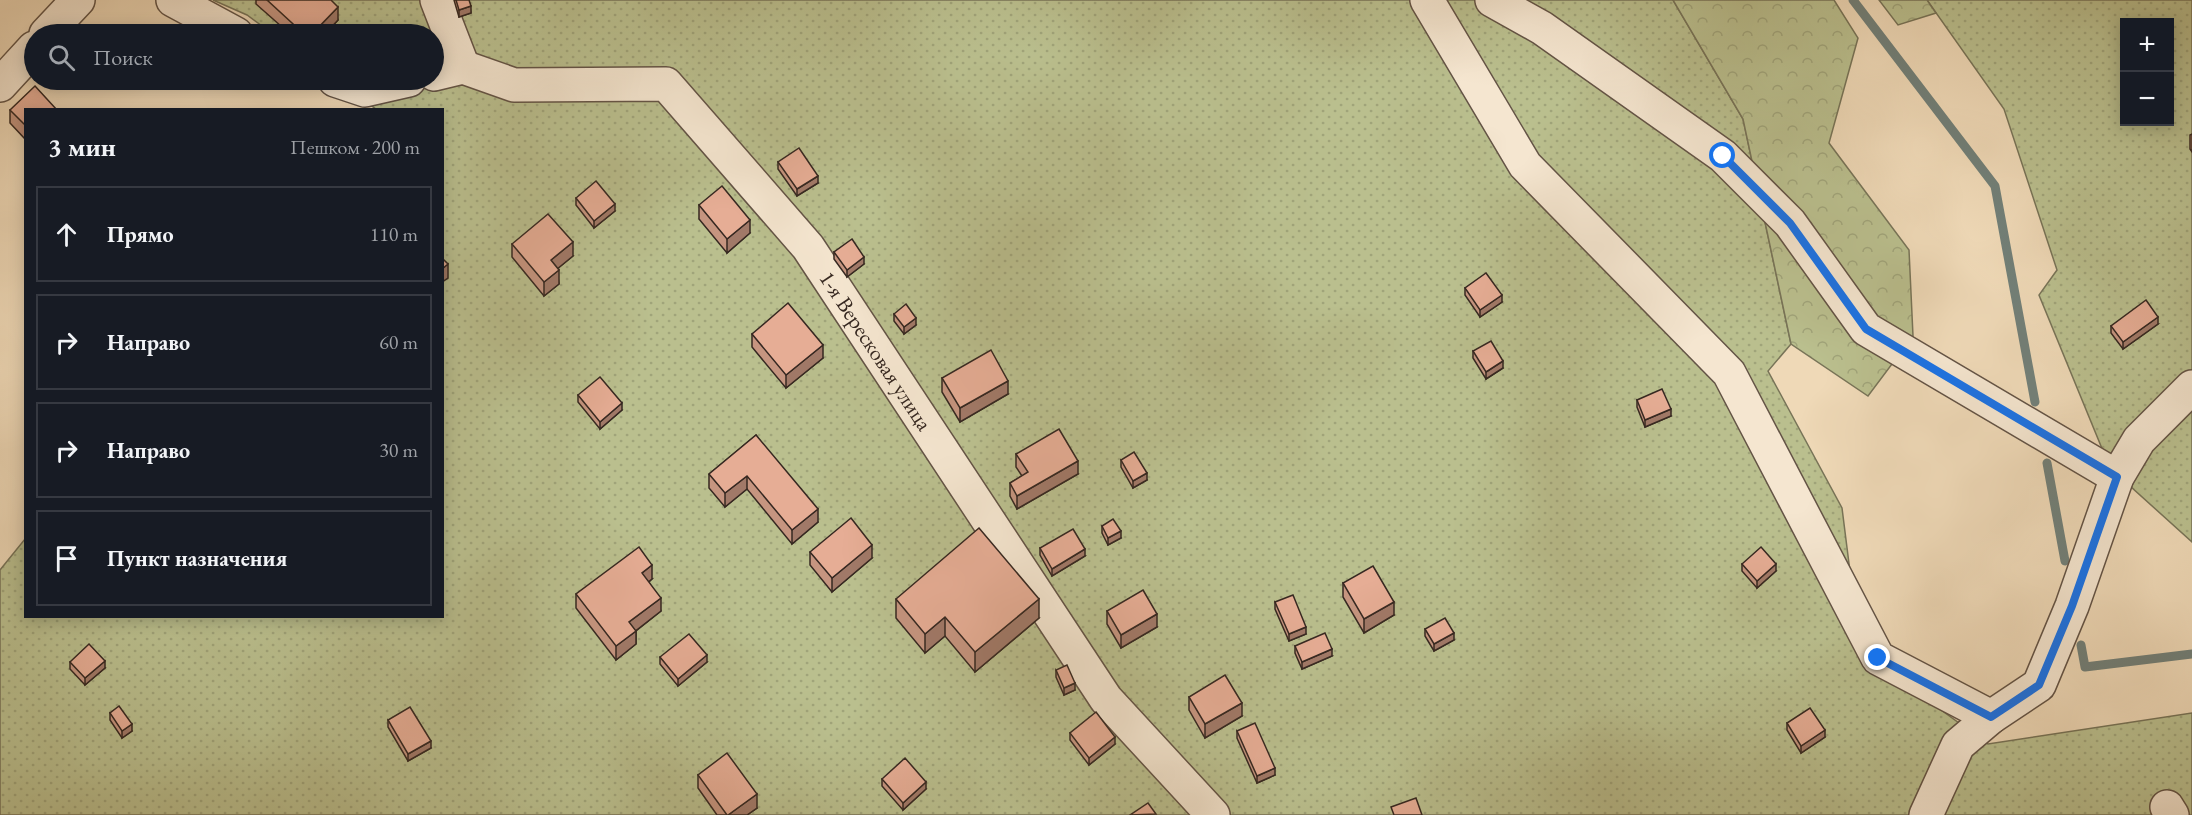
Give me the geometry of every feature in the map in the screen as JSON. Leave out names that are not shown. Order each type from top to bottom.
[{"type":"lane","points":[[55,24],[78,0]]},
{"type":"lane","points":[[173,0],[217,24]]},
{"type":"lane","points":[[437,0],[441,24]]},
{"type":"lane","points":[[1427,0],[1525,165],[1729,373],[1878,658],[1991,717]]},
{"type":"lane","points":[[1492,0],[1542,28],[1723,156],[1790,223],[1866,329],[2117,477]]},
{"type":"lane","points":[[444,45],[448,70]]},
{"type":"lane","points":[[0,85],[24,59]]},
{"type":"lane","name":"1-я Вересковая улица","points":[[448,70],[514,85],[666,84],[808,247],[1106,699],[1213,815]]},
{"type":"lane","points":[[1926,815],[1958,745],[1991,717],[2039,685],[2072,606],[2117,477],[2139,440],[2192,387]]},
{"type":"green space","points":[[213,0],[1673,0],[1743,119],[1791,344],[1768,371],[1842,508],[1860,651],[1988,744],[2192,713],[2192,815],[0,815],[0,570],[24,540],[24,618],[444,618],[444,108],[375,108],[349,90],[444,90],[444,24],[259,24],[247,15]]},
{"type":"green space","points":[[1673,0],[1834,0],[1858,38],[1829,143],[1909,250],[1913,336],[1868,396],[1791,344],[1743,119]]},
{"type":"green space","points":[[1879,0],[1927,0],[1936,13],[1898,25]]},
{"type":"green space","points":[[1927,0],[2192,0],[2192,542],[2110,468],[2039,295],[2057,270],[2004,109]]},
{"type":"building","points":[[267,0],[331,0],[338,7],[322,24],[293,24]]},
{"type":"building","points":[[456,0],[469,0],[471,6],[459,10]]},
{"type":"building","points":[[31,90],[39,90],[55,108],[24,108],[24,124],[10,110]]},
{"type":"building","points":[[799,148],[818,176],[797,189],[778,162]]},
{"type":"building","points":[[596,181],[615,204],[594,221],[576,198]]},
{"type":"building","points":[[722,186],[750,220],[727,239],[699,205]]},
{"type":"building","points":[[548,214],[573,242],[551,260],[559,270],[544,282],[512,244]]},
{"type":"building","points":[[852,239],[864,257],[847,270],[834,252]]},
{"type":"building","points":[[1486,273],[1502,295],[1480,310],[1465,288]]},
{"type":"building","points":[[2146,300],[2158,317],[2123,342],[2111,326]]},
{"type":"building","points":[[788,303],[823,345],[786,375],[752,334]]},
{"type":"building","points":[[906,304],[916,318],[904,327],[894,314]]},
{"type":"building","points":[[1491,341],[1503,361],[1486,372],[1473,351]]},
{"type":"building","points":[[991,350],[1008,381],[960,408],[942,378]]},
{"type":"building","points":[[600,377],[622,403],[600,422],[578,395]]},
{"type":"building","points":[[1662,389],[1671,409],[1645,420],[1637,400]]},
{"type":"building","points":[[1059,429],[1078,461],[1017,496],[1010,483],[1028,472],[1016,454]]},
{"type":"building","points":[[756,435],[818,509],[792,530],[747,476],[725,493],[709,474]]},
{"type":"building","points":[[1134,452],[1147,473],[1133,481],[1121,460]]},
{"type":"building","points":[[851,518],[872,545],[832,578],[810,552]]},
{"type":"building","points":[[1113,519],[1121,531],[1108,538],[1102,526]]},
{"type":"building","points":[[979,528],[1039,599],[975,652],[945,617],[925,634],[896,599]]},
{"type":"building","points":[[1073,529],[1085,549],[1052,569],[1040,548]]},
{"type":"building","points":[[639,547],[652,565],[642,573],[661,598],[629,622],[636,631],[616,646],[576,594]]},
{"type":"building","points":[[1761,547],[1776,564],[1757,581],[1742,564]]},
{"type":"building","points":[[1373,566],[1394,602],[1364,619],[1343,583]]},
{"type":"building","points":[[1143,590],[1157,614],[1121,635],[1107,611]]},
{"type":"building","points":[[1293,595],[1306,627],[1289,634],[1275,602]]},
{"type":"building","points":[[1445,618],[1454,633],[1434,644],[1425,629]]},
{"type":"building","points":[[1325,633],[1332,649],[1302,662],[1295,646]]},
{"type":"building","points":[[689,634],[707,655],[678,679],[660,657]]},
{"type":"building","points":[[89,644],[105,661],[85,678],[70,662]]},
{"type":"building","points":[[1067,665],[1075,683],[1064,688],[1056,670]]},
{"type":"building","points":[[1225,675],[1242,703],[1205,724],[1189,697]]},
{"type":"building","points":[[119,706],[132,724],[122,731],[110,713]]},
{"type":"building","points":[[410,707],[431,741],[408,754],[388,720]]},
{"type":"building","points":[[1810,708],[1825,730],[1801,746],[1787,723]]},
{"type":"building","points":[[1096,712],[1115,737],[1089,758],[1070,733]]},
{"type":"building","points":[[1255,723],[1275,768],[1257,776],[1237,731]]},
{"type":"building","points":[[727,753],[757,794],[728,815],[698,775]]},
{"type":"building","points":[[905,758],[926,782],[903,803],[882,779]]},
{"type":"building","points":[[1416,798],[1422,815],[1394,815],[1391,807]]},
{"type":"building","points":[[1148,803],[1156,814],[1130,815]]},
{"type":"waterway","points":[[1853,0],[1995,186],[2035,402]]},
{"type":"waterway","points":[[2047,463],[2065,561]]},
{"type":"waterway","points":[[2081,645],[2085,667],[2192,654]]},
{"type":"route","points":[[1723,156],[1790,223],[1866,329],[2117,477],[2072,606],[2039,685],[1991,717],[1878,658]]}]
